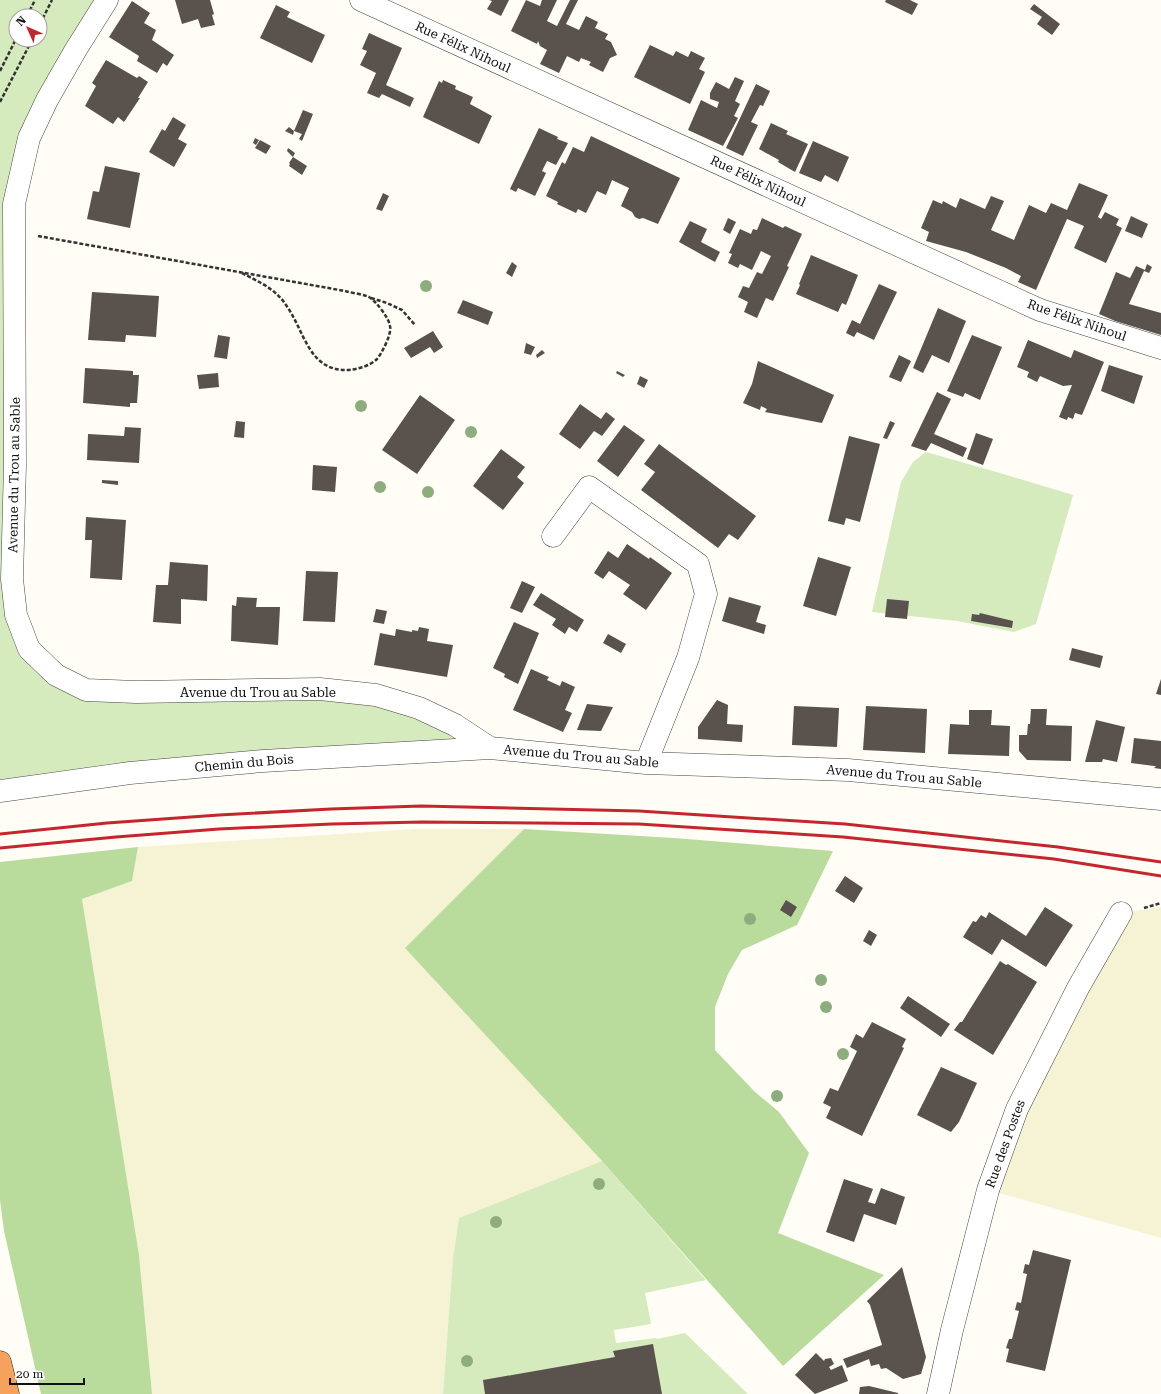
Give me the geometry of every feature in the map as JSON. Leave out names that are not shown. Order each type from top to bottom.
[{"type":"highway","points":[[0,1362],[8,1394]]},
{"type":"street","name":"Avenue du Trou au Sable","points":[[107,0],[75,51],[47,100],[29,138],[14,204],[15,465],[12,579],[16,615],[29,649],[56,674],[86,690],[136,692],[320,689],[376,695],[419,708],[455,725],[490,748],[646,763],[848,770],[1161,799]]},
{"type":"street","name":"Rue Félix Nihoul","points":[[361,0],[1040,310],[1161,348]]},
{"type":"street","points":[[553,536],[590,488],[698,564],[706,594],[688,658],[646,763]]},
{"type":"street","name":"Chemin du Bois","points":[[0,791],[130,773],[263,761],[490,748]]},
{"type":"street","name":"Rue des Postes","points":[[938,1394],[954,1322],[988,1190],[1017,1109],[1078,988],[1121,914]]},
{"type":"path","points":[[0,71],[12,48]]},
{"type":"path","points":[[0,102],[28,48]]},
{"type":"path","points":[[14,231],[369,297],[402,310],[415,326]]},
{"type":"path","points":[[240,272],[265,284],[275,293],[286,305],[309,349],[321,363],[339,370],[359,369],[376,360],[387,342],[390,326],[381,309],[369,297]]},
{"type":"shaded area","points":[[415,829],[524,829],[406,948],[602,1161],[459,1218],[453,1258],[443,1394],[152,1394],[139,1255],[82,899],[132,881],[138,847]]},
{"type":"shaded area","points":[[1161,907],[1161,1238],[988,1190],[1121,913]]},
{"type":"green space","points":[[0,0],[102,0],[20,174],[12,579],[29,649],[86,690],[376,695],[490,748],[130,773],[0,779]]},
{"type":"green space","points":[[926,452],[1073,495],[1036,624],[1014,632],[957,621],[872,612],[901,482],[913,462]]},
{"type":"green space","points":[[524,829],[674,838],[833,851],[797,925],[742,950],[728,974],[715,1007],[715,1050],[755,1092],[779,1112],[809,1153],[778,1233],[884,1275],[783,1366],[602,1161],[405,948]]},
{"type":"green space","points":[[138,847],[132,881],[82,899],[139,1255],[152,1394],[41,1394],[4,1231],[0,1200],[0,862]]},
{"type":"green space","points":[[602,1161],[706,1280],[645,1293],[651,1324],[614,1330],[616,1343],[657,1339],[685,1333],[748,1394],[443,1394],[453,1258],[459,1218]]},
{"type":"building","points":[[175,0],[210,0],[215,25],[201,28],[198,19],[182,24]]},
{"type":"building","points":[[489,0],[509,0],[501,16],[487,9],[492,1]]},
{"type":"building","points":[[526,0],[540,6],[542,0],[557,0],[547,21],[557,26],[570,0],[578,0],[566,24],[579,30],[586,16],[598,22],[595,28],[608,34],[605,39],[611,42],[617,55],[610,58],[603,72],[589,65],[591,62],[581,58],[579,62],[567,56],[559,73],[540,64],[547,50],[540,46],[538,41],[537,44],[511,31]]},
{"type":"building","points":[[886,0],[910,0],[918,4],[912,15],[885,2]]},
{"type":"building","points":[[132,1],[150,13],[144,23],[156,30],[152,40],[174,55],[167,66],[163,63],[157,73],[137,61],[139,56],[109,37]]},
{"type":"building","points":[[1034,4],[1060,24],[1052,35],[1037,24],[1042,17],[1030,9]]},
{"type":"building","points":[[276,5],[290,12],[287,17],[325,35],[312,63],[260,38]]},
{"type":"building","points":[[369,33],[402,48],[386,85],[414,98],[410,107],[382,94],[379,98],[367,93],[376,73],[360,65],[367,51],[362,49]]},
{"type":"building","points":[[650,45],[673,56],[676,51],[688,57],[691,51],[705,58],[699,69],[705,72],[690,104],[634,77]]},
{"type":"building","points":[[106,60],[137,78],[139,76],[148,82],[138,98],[140,98],[124,122],[118,117],[113,124],[85,106],[96,86],[92,83]]},
{"type":"building","points":[[735,77],[744,81],[735,101],[740,104],[734,116],[738,118],[723,146],[688,130],[701,100],[717,108],[719,102],[710,99],[710,93],[716,82],[729,89]]},
{"type":"building","points":[[443,80],[456,86],[455,89],[473,97],[470,104],[492,116],[479,144],[423,117],[439,81],[442,83]]},
{"type":"building","points":[[756,84],[770,91],[763,106],[760,105],[751,122],[758,125],[743,156],[726,148]]},
{"type":"building","points":[[303,110],[313,114],[302,141],[299,139],[302,134],[294,131]]},
{"type":"building","points":[[173,117],[186,125],[178,139],[187,144],[174,167],[149,152],[162,129],[165,131]]},
{"type":"building","points":[[771,123],[788,131],[786,134],[808,144],[795,172],[778,162],[779,160],[759,149]]},
{"type":"building","points":[[289,127],[294,131],[293,135],[285,131]]},
{"type":"building","points":[[539,128],[558,137],[557,139],[568,143],[556,165],[547,161],[542,171],[546,173],[535,196],[518,188],[516,192],[510,189]]},
{"type":"building","points":[[591,136],[680,178],[658,224],[643,218],[639,219],[635,217],[632,212],[621,206],[629,188],[612,180],[606,195],[597,191],[586,213],[578,209],[576,213],[557,204],[558,202],[546,196],[562,162],[565,164],[573,147],[584,152]]},
{"type":"building","points":[[255,138],[259,140],[256,145],[253,143]]},
{"type":"building","points":[[260,140],[271,146],[266,154],[255,148]]},
{"type":"building","points":[[813,141],[849,157],[838,182],[825,175],[821,182],[799,173]]},
{"type":"building","points":[[288,148],[295,153],[293,157],[287,151]]},
{"type":"building","points":[[293,157],[307,166],[302,175],[289,166],[289,163]]},
{"type":"building","points":[[105,166],[140,173],[130,228],[87,219],[93,191],[99,192]]},
{"type":"building","points":[[1079,183],[1108,195],[1098,217],[1101,219],[1105,212],[1119,219],[1116,225],[1122,228],[1106,263],[1074,248],[1084,226],[1067,219],[1036,290],[1018,282],[1021,276],[1006,268],[966,252],[926,241],[929,232],[921,228],[933,200],[942,204],[943,201],[956,208],[960,198],[985,209],[991,196],[1004,201],[991,230],[1014,240],[1029,205],[1046,213],[1051,203],[1067,210]]},
{"type":"building","points":[[383,193],[389,196],[382,211],[376,209]]},
{"type":"building","points":[[1131,216],[1148,224],[1142,238],[1125,231]]},
{"type":"building","points":[[728,218],[736,222],[730,234],[723,230]]},
{"type":"building","points":[[762,218],[783,228],[785,226],[802,234],[773,301],[766,298],[757,318],[744,312],[748,302],[738,297],[743,286],[749,288],[757,272],[762,274],[771,256],[761,251],[752,270],[740,264],[738,268],[728,263],[732,254],[729,253],[740,229],[751,234],[753,229],[757,230]]},
{"type":"building","points":[[690,221],[707,229],[701,242],[720,252],[715,262],[679,242]]},
{"type":"building","points":[[811,255],[858,275],[846,305],[842,303],[838,312],[796,294]]},
{"type":"building","points":[[512,262],[517,266],[512,277],[506,273]]},
{"type":"building","points":[[1147,264],[1152,267],[1149,273],[1144,271],[1129,304],[1161,313],[1161,335],[1115,321],[1099,314],[1116,272],[1130,278],[1136,266],[1145,270]]},
{"type":"building","points":[[879,284],[897,292],[874,340],[857,332],[854,337],[846,333],[852,320],[860,324]]},
{"type":"building","points":[[92,292],[159,296],[156,337],[126,335],[125,342],[88,340]]},
{"type":"building","points":[[463,300],[493,312],[488,325],[457,313]]},
{"type":"building","points":[[938,308],[966,321],[949,363],[932,355],[923,373],[913,368]]},
{"type":"building","points":[[433,331],[443,347],[434,353],[430,347],[411,358],[404,348]]},
{"type":"building","points":[[218,335],[230,337],[227,359],[214,357]]},
{"type":"building","points":[[972,335],[1002,347],[980,400],[965,393],[963,397],[947,391]]},
{"type":"building","points":[[1028,340],[1071,358],[1074,350],[1104,362],[1082,415],[1075,413],[1073,419],[1068,417],[1067,420],[1059,417],[1072,385],[1063,386],[1040,376],[1037,382],[1027,377],[1029,372],[1017,367]]},
{"type":"building","points":[[526,343],[535,347],[531,355],[524,353]]},
{"type":"building","points":[[542,350],[545,353],[537,358],[536,355]]},
{"type":"building","points":[[899,355],[911,361],[901,382],[889,377]]},
{"type":"building","points":[[758,361],[834,395],[822,423],[765,412],[767,409],[761,406],[760,410],[743,403],[752,384]]},
{"type":"building","points":[[1109,365],[1143,376],[1134,404],[1101,391]]},
{"type":"building","points":[[85,368],[133,371],[133,375],[139,375],[137,403],[130,403],[130,407],[83,403]]},
{"type":"building","points":[[617,371],[625,375],[623,377],[616,373]]},
{"type":"building","points":[[218,373],[219,387],[199,389],[197,375]]},
{"type":"building","points":[[640,376],[648,380],[644,388],[637,384]]},
{"type":"building","points":[[937,392],[951,399],[934,434],[967,448],[963,457],[931,443],[926,451],[911,446]]},
{"type":"building","points":[[420,395],[455,420],[417,474],[382,450]]},
{"type":"building","points":[[580,404],[601,419],[606,412],[615,419],[602,436],[594,431],[580,449],[559,434]]},
{"type":"building","points":[[236,421],[245,422],[244,438],[234,437]]},
{"type":"building","points":[[890,421],[895,423],[887,439],[883,438]]},
{"type":"building","points":[[624,425],[645,440],[618,477],[597,461]]},
{"type":"building","points":[[125,427],[141,428],[139,463],[87,460],[88,434],[124,436]]},
{"type":"building","points":[[976,433],[993,439],[983,465],[967,459]]},
{"type":"building","points":[[849,436],[880,444],[860,522],[846,518],[844,525],[828,521]]},
{"type":"building","points":[[659,444],[756,516],[738,540],[729,534],[718,548],[641,490],[655,472],[644,464]]},
{"type":"building","points":[[501,449],[525,467],[517,477],[524,483],[503,510],[473,486]]},
{"type":"building","points":[[313,465],[337,467],[335,492],[312,490]]},
{"type":"building","points":[[102,480],[118,481],[118,485],[102,483]]},
{"type":"building","points":[[86,517],[126,520],[122,580],[90,578],[92,540],[85,540]]},
{"type":"building","points":[[627,544],[649,559],[650,557],[672,573],[646,610],[623,594],[630,585],[609,571],[603,579],[594,573],[608,551],[618,558]]},
{"type":"building","points":[[818,557],[851,567],[836,616],[803,606]]},
{"type":"building","points":[[170,562],[208,565],[207,601],[181,599],[181,624],[153,622],[156,585],[168,585]]},
{"type":"building","points":[[306,571],[338,572],[335,622],[303,621]]},
{"type":"building","points":[[522,581],[535,587],[522,613],[510,608]]},
{"type":"building","points":[[541,593],[584,620],[577,632],[569,627],[565,634],[552,625],[556,619],[533,605]]},
{"type":"building","points":[[237,597],[257,598],[256,607],[280,607],[278,645],[231,641],[232,605],[236,606]]},
{"type":"building","points":[[729,597],[761,606],[756,622],[766,625],[764,634],[722,621]]},
{"type":"building","points":[[887,599],[909,601],[907,619],[885,617]]},
{"type":"building","points":[[376,609],[387,611],[384,624],[373,622]]},
{"type":"building","points":[[980,613],[1013,621],[1012,628],[971,621],[972,614],[979,615]]},
{"type":"building","points":[[514,622],[539,633],[518,684],[504,677],[505,674],[493,668]]},
{"type":"building","points":[[419,627],[429,629],[427,641],[453,645],[447,677],[374,665],[380,633],[395,636],[396,629],[412,632],[412,630],[418,631]]},
{"type":"building","points":[[608,634],[626,644],[621,653],[603,643]]},
{"type":"building","points":[[1072,648],[1103,656],[1100,668],[1069,660]]},
{"type":"building","points":[[531,669],[549,677],[547,680],[560,686],[562,681],[575,687],[565,710],[572,713],[563,732],[513,710]]},
{"type":"building","points":[[1161,679],[1161,695],[1156,694]]},
{"type":"building","points":[[717,700],[728,705],[727,724],[743,725],[742,742],[698,739],[698,727]]},
{"type":"building","points":[[587,704],[613,707],[601,731],[577,730]]},
{"type":"building","points":[[794,706],[839,708],[837,747],[792,745]]},
{"type":"building","points":[[866,706],[927,709],[925,753],[863,750]]},
{"type":"building","points":[[1031,709],[1047,709],[1046,725],[1072,726],[1071,761],[1027,760],[1019,751],[1019,735],[1027,735],[1028,724],[1030,724]]},
{"type":"building","points":[[969,710],[992,710],[991,725],[1010,726],[1009,756],[948,754],[950,724],[969,725]]},
{"type":"building","points":[[1096,720],[1125,727],[1117,762],[1103,759],[1102,762],[1085,762]]},
{"type":"building","points":[[1134,738],[1161,741],[1161,769],[1154,768],[1156,766],[1131,763]]},
{"type":"building","points":[[845,876],[863,888],[854,903],[835,891]]},
{"type":"building","points":[[786,900],[797,907],[791,917],[780,910]]},
{"type":"building","points":[[1045,907],[1073,925],[1046,967],[1002,939],[992,955],[963,937],[973,921],[976,922],[981,915],[986,918],[989,912],[1026,936]]},
{"type":"building","points":[[869,930],[877,935],[871,946],[863,941]]},
{"type":"building","points":[[1000,961],[1006,965],[1008,964],[1037,982],[993,1055],[954,1030],[960,1022],[962,1022]]},
{"type":"building","points":[[908,996],[950,1024],[941,1037],[900,1008]]},
{"type":"building","points":[[872,1022],[906,1039],[902,1047],[904,1048],[862,1136],[826,1118],[831,1107],[823,1103],[830,1088],[838,1091],[857,1051],[850,1047],[856,1034],[863,1038]]},
{"type":"building","points":[[941,1067],[977,1083],[959,1122],[951,1132],[917,1115]]},
{"type":"building","points":[[844,1179],[873,1189],[868,1202],[875,1204],[881,1188],[905,1197],[896,1225],[864,1214],[854,1242],[826,1232]]},
{"type":"building","points":[[1033,1250],[1071,1260],[1045,1371],[1006,1362],[1009,1349],[1006,1348],[1009,1339],[1012,1339],[1019,1311],[1015,1310],[1017,1302],[1021,1303],[1027,1274],[1023,1273],[1025,1264],[1029,1265]]},
{"type":"building","points":[[902,1267],[926,1357],[921,1374],[903,1379],[886,1368],[881,1369],[879,1364],[871,1366],[869,1359],[847,1368],[843,1359],[882,1345],[870,1305],[867,1301]]},
{"type":"building","points":[[653,1344],[662,1394],[485,1394],[483,1380],[615,1357],[613,1351]]},
{"type":"building","points":[[816,1353],[824,1361],[825,1359],[831,1358],[834,1364],[829,1367],[831,1370],[842,1365],[848,1381],[815,1394],[795,1375]]},
{"type":"building","points":[[869,1386],[898,1394],[859,1394],[860,1387]]},
{"type":"railway","points":[[0,834],[107,823],[331,809],[421,806],[639,811],[845,824],[1058,847],[1161,862]]},
{"type":"railway","points":[[0,848],[219,829],[332,824],[422,822],[639,824],[843,837],[1054,859],[1161,876]]}]
